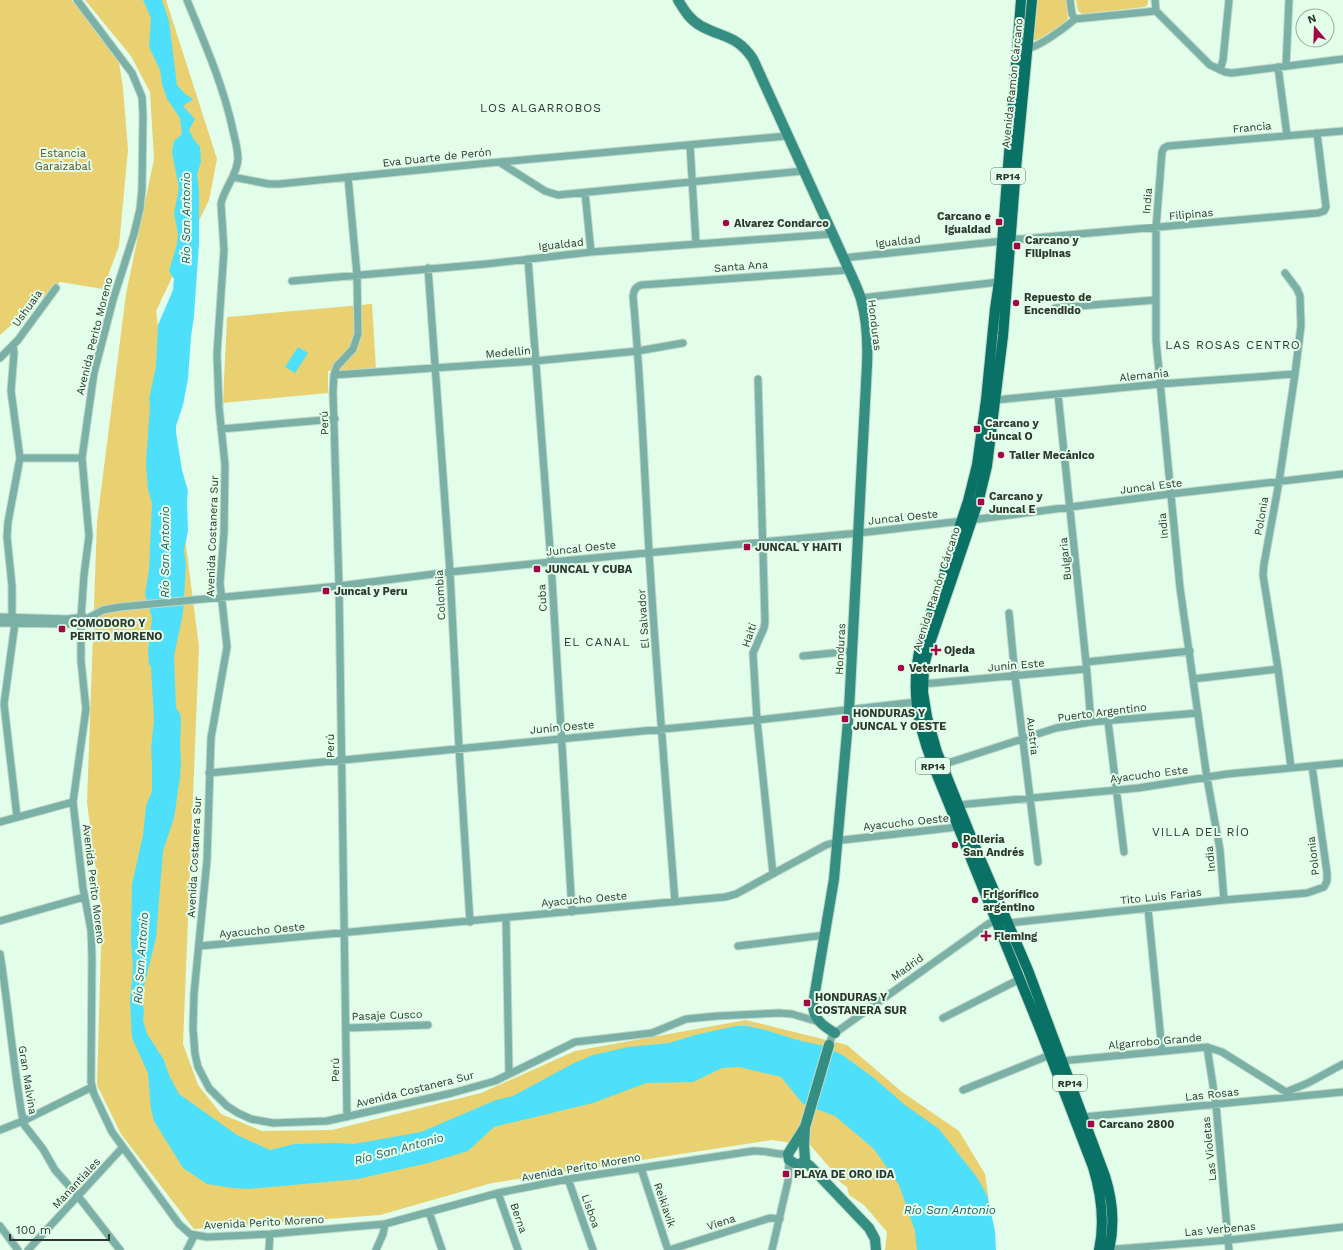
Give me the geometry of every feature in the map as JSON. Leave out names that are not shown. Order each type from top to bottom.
[{"type":"main road","name":"Honduras","points":[[678,0],[688,15],[700,26],[733,39],[747,50],[753,59],[861,298],[866,331],[867,365],[849,710],[834,879],[813,1004],[815,1016],[819,1022]]},
{"type":"main road","name":"Avenida Ramón Cárcano","points":[[1021,0],[1012,111],[1003,336],[996,400],[985,475],[966,521],[964,522],[954,562],[954,576],[930,643],[926,659],[923,684],[926,717],[941,763],[1028,970],[1109,1188],[1112,1212],[1112,1232],[1104,1248]]},
{"type":"main road","points":[[1026,0],[1022,44],[1028,49]]},
{"type":"main road","name":"Avenida Ramón Cárcano","points":[[1007,240],[1016,168],[1032,0]]},
{"type":"main road","name":"RP14","points":[[999,282],[1007,240]]},
{"type":"main road","name":"Avenida Ramón Cárcano","points":[[999,282],[986,400],[977,465],[966,521],[921,643],[915,676],[916,702],[921,729],[928,753],[1020,979],[1093,1167],[1100,1194],[1104,1248]]},
{"type":"main road","points":[[984,892],[992,900],[1000,918],[1008,923]]},
{"type":"main road","points":[[996,920],[1004,926],[1017,957],[1028,970]]},
{"type":"main road","points":[[819,1022],[835,1033]]},
{"type":"main road","name":"Madrid","points":[[790,1155],[806,1124],[829,1045]]},
{"type":"main road","name":"Madrid","points":[[803,1159],[806,1124]]},
{"type":"main road","points":[[803,1159],[796,1164],[790,1155],[798,1147],[803,1159],[869,1228],[875,1239],[876,1250]]},
{"type":"street","name":"Avenida Perito Moreno","points":[[77,0],[132,73],[142,97],[143,116],[142,189],[140,209],[134,234],[113,300],[94,373],[82,458],[89,536],[84,575],[81,620],[81,661],[86,709],[73,802],[84,897],[90,925],[92,957],[92,1087],[108,1123],[123,1147],[179,1224],[187,1232],[194,1236],[207,1237],[270,1234],[385,1224],[498,1193],[568,1179],[758,1150],[779,1155],[790,1155]]},
{"type":"street","name":"Avenida Costanera Sur","points":[[187,0],[212,60],[224,94],[238,159],[233,177],[221,204],[224,250],[217,354],[221,429],[225,465],[224,533],[220,583],[227,647],[214,720],[210,773],[207,860],[200,946],[194,994],[193,1045],[198,1067],[209,1088],[218,1099],[227,1106],[251,1119],[273,1123],[312,1122],[347,1117],[452,1093],[495,1080],[575,1042],[652,1033],[686,1019],[779,1013],[792,1014],[819,1022]]},
{"type":"street","points":[[1070,0],[1074,19]]},
{"type":"street","points":[[1155,0],[1156,11],[1210,64],[1220,70],[1232,72],[1343,59]]},
{"type":"street","points":[[1220,70],[1223,60],[1229,0]]},
{"type":"street","points":[[1286,66],[1289,0]]},
{"type":"street","points":[[1017,48],[1028,49],[1069,24],[1074,19],[1156,11]]},
{"type":"street","points":[[1278,67],[1287,135]]},
{"type":"street","name":"Francia","points":[[1164,148],[1287,135],[1343,131]]},
{"type":"street","name":"Filipinas","points":[[1007,240],[1318,213],[1326,207],[1317,133]]},
{"type":"street","points":[[499,162],[787,136]]},
{"type":"street","points":[[690,145],[696,244]]},
{"type":"street","name":"India","points":[[1164,148],[1162,152],[1156,228],[1156,340],[1180,588],[1207,778],[1220,850],[1224,900]]},
{"type":"street","name":"Eva Duarte de Perón","points":[[233,177],[269,184],[499,162],[550,193],[558,195],[803,171]]},
{"type":"street","points":[[334,375],[337,366],[353,349],[358,334],[357,275],[348,177]]},
{"type":"street","points":[[585,193],[590,252]]},
{"type":"street","name":"Igualdad","points":[[292,281],[590,252],[832,234]]},
{"type":"street","name":"Igualdad","points":[[843,258],[1007,240]]},
{"type":"street","name":"Cuba","points":[[528,259],[551,562],[572,912]]},
{"type":"street","name":"Colombia","points":[[428,268],[450,572],[470,922]]},
{"type":"street","name":"Santa Ana","points":[[635,288],[641,285],[849,270]]},
{"type":"street","name":"Polonia","points":[[1285,273],[1300,296],[1301,326],[1279,482],[1264,564],[1264,574],[1291,767]]},
{"type":"street","points":[[861,298],[999,282]]},
{"type":"street","name":"Ushuaia","points":[[0,358],[13,345],[56,288]]},
{"type":"street","name":"El Salvador","points":[[635,288],[633,296],[638,351],[649,552],[675,902]]},
{"type":"street","points":[[1055,308],[1155,300]]},
{"type":"street","name":"Medellín","points":[[334,375],[535,361],[638,351],[682,342]]},
{"type":"street","points":[[13,345],[14,353],[11,391],[20,458],[4,537],[12,581],[14,620],[2,704],[17,817]]},
{"type":"street","name":"Alemania","points":[[996,400],[1160,384],[1295,374]]},
{"type":"street","name":"Perú","points":[[334,375],[339,586],[347,1117]]},
{"type":"street","name":"Haití","points":[[758,379],[765,622],[764,628],[753,653],[757,720],[773,874]]},
{"type":"street","name":"Bulgaria","points":[[1058,394],[1091,722]]},
{"type":"street","points":[[221,429],[335,419]]},
{"type":"street","points":[[20,458],[82,458]]},
{"type":"street","name":"Juncal Este","points":[[966,521],[1170,494],[1343,474]]},
{"type":"street","name":"Juncal Oeste","points":[[81,620],[108,609],[120,607],[339,586],[450,572],[859,533],[966,521]]},
{"type":"street","name":"Austria","points":[[1009,613],[1022,738],[1038,862]]},
{"type":"street","points":[[0,617],[14,620],[81,620]]},
{"type":"street","points":[[0,623],[14,620]]},
{"type":"street","name":"Junín Este","points":[[923,684],[1015,676],[1190,651]]},
{"type":"street","points":[[803,656],[852,652]]},
{"type":"street","points":[[1193,679],[1278,669]]},
{"type":"street","name":"Junín Oeste","points":[[210,773],[757,720],[916,702]]},
{"type":"street","name":"Puerto Argentino","points":[[941,763],[951,762],[1056,728],[1091,722],[1198,712]]},
{"type":"street","points":[[1108,721],[1124,852]]},
{"type":"street","name":"Ayacucho Este","points":[[958,805],[1138,788],[1291,767],[1343,763]]},
{"type":"street","name":"Polonia","points":[[1312,766],[1327,873],[1327,881],[1324,886],[1316,891]]},
{"type":"street","points":[[0,822],[73,802]]},
{"type":"street","name":"Ayacucho Oeste","points":[[200,946],[725,898],[736,894],[826,845],[843,840],[958,827]]},
{"type":"street","name":"Tito Luis Farias","points":[[1008,923],[1316,891]]},
{"type":"street","points":[[0,921],[84,897]]},
{"type":"street","points":[[1148,908],[1162,1051]]},
{"type":"street","points":[[506,918],[509,1074]]},
{"type":"street","points":[[996,920],[1008,923]]},
{"type":"street","name":"Madrid","points":[[829,1045],[832,1036],[835,1033],[988,924],[996,920]]},
{"type":"street","points":[[738,946],[825,935]]},
{"type":"street","name":"Gran Malvina","points":[[0,954],[12,1047],[25,1126],[43,1149],[55,1170],[78,1196],[120,1250]]},
{"type":"street","points":[[943,1018],[1020,979]]},
{"type":"street","name":"Pasaje Cusco","points":[[346,1028],[428,1025]]},
{"type":"street","name":"Algarrobo Grande","points":[[1061,1061],[1207,1047],[1222,1052],[1286,1094]]},
{"type":"street","name":"Las Violetas","points":[[1207,1047],[1216,1105],[1229,1250]]},
{"type":"street","points":[[963,1090],[1050,1055]]},
{"type":"street","name":"Las Rosas","points":[[1286,1094],[1343,1064]]},
{"type":"street","points":[[0,1130],[23,1121],[92,1087]]},
{"type":"street","name":"Las Rosas","points":[[1082,1117],[1216,1105],[1286,1094],[1343,1092]]},
{"type":"street","name":"Manantiales","points":[[28,1250],[123,1147]]},
{"type":"street","name":"Madrid","points":[[772,1250],[788,1181],[790,1155]]},
{"type":"street","name":"Madrid","points":[[788,1181],[803,1159]]},
{"type":"street","name":"Reikiavik","points":[[641,1168],[669,1250]]},
{"type":"street","name":"Lisboa","points":[[568,1179],[593,1250]]},
{"type":"street","name":"Berna","points":[[498,1193],[518,1250]]},
{"type":"street","points":[[429,1212],[442,1250]]},
{"type":"street","name":"Viena","points":[[669,1250],[770,1218],[780,1219]]},
{"type":"street","points":[[376,1250],[383,1234],[385,1224]]},
{"type":"street","points":[[0,1226],[18,1250]]},
{"type":"street","name":"Las Verbenas","points":[[1104,1248],[1117,1249],[1229,1240],[1343,1227]]},
{"type":"street","points":[[269,1250],[270,1234]]},
{"type":"street","points":[[186,1250],[194,1236]]},
{"type":"green space","name":"Estancia Garaizabal","points":[[0,0],[71,0],[104,36],[118,56],[123,88],[128,150],[119,246],[103,289],[60,282],[0,335]]},
{"type":"green space","points":[[85,0],[166,0],[217,159],[209,200],[156,311],[199,647],[183,1044],[198,1085],[221,1114],[262,1131],[332,1130],[481,1093],[575,1051],[746,1020],[847,1045],[902,1092],[959,1131],[985,1174],[996,1250],[885,1250],[887,1232],[864,1205],[849,1195],[847,1187],[840,1182],[836,1175],[811,1146],[772,1140],[492,1183],[380,1215],[194,1229],[121,1134],[97,1085],[102,914],[87,803],[97,522],[126,294],[154,159],[150,92],[131,56]]},
{"type":"green space","points":[[1037,0],[1066,0],[1068,17],[1067,22],[1035,41],[1032,34]]},
{"type":"green space","points":[[1076,0],[1148,0],[1148,4],[1145,7],[1082,14],[1078,11]]},
{"type":"green space","points":[[372,304],[376,369],[328,371],[328,393],[223,403],[227,317]]},
{"type":"water","name":"Río San Antonio","points":[[143,0],[162,0],[169,21],[177,85],[185,94],[193,99],[183,106],[195,119],[189,130],[200,147],[201,162],[197,174],[199,190],[199,243],[194,316],[188,379],[183,405],[176,426],[182,470],[188,491],[188,531],[184,550],[186,565],[183,613],[174,656],[176,708],[181,719],[181,764],[174,818],[163,851],[156,938],[141,998],[144,1010],[143,1020],[147,1034],[164,1060],[169,1075],[179,1094],[237,1135],[270,1150],[294,1144],[354,1144],[421,1132],[496,1100],[513,1096],[574,1063],[593,1055],[628,1047],[669,1043],[695,1035],[736,1026],[762,1029],[801,1041],[825,1046],[844,1056],[874,1078],[905,1105],[939,1129],[976,1176],[987,1195],[995,1231],[996,1250],[917,1250],[915,1231],[899,1185],[874,1149],[835,1116],[803,1104],[781,1077],[739,1067],[722,1068],[693,1082],[646,1083],[593,1103],[494,1127],[468,1151],[428,1163],[358,1179],[248,1189],[232,1188],[207,1184],[183,1168],[154,1121],[151,1109],[148,1073],[132,1038],[130,1001],[133,968],[131,940],[132,884],[143,835],[146,806],[152,791],[151,749],[154,720],[151,667],[149,664],[148,652],[152,618],[145,594],[149,570],[152,503],[148,490],[146,463],[150,406],[149,399],[156,367],[158,325],[173,290],[174,279],[169,271],[177,244],[178,234],[174,213],[179,188],[172,152],[174,141],[182,134],[180,118],[167,99],[162,84],[160,70],[149,47],[151,18]]},
{"type":"water","points":[[298,347],[308,353],[295,373],[285,367]]},
{"type":"place","name":"Carcano e Igualdad","points":[[999,222]]},
{"type":"place","name":"Alvarez Condarco","points":[[726,223]]},
{"type":"place","name":"Carcano y Filipinas","points":[[1017,246]]},
{"type":"place","name":"Repuesto de Encendido","points":[[1016,303]]},
{"type":"place","name":"Carcano y Juncal O","points":[[977,429]]},
{"type":"place","name":"Taller Mecánico","points":[[1001,455]]},
{"type":"place","name":"Carcano y Juncal E","points":[[981,502]]},
{"type":"place","name":"JUNCAL Y HAITI","points":[[747,547]]},
{"type":"place","name":"JUNCAL Y CUBA","points":[[537,569]]},
{"type":"place","name":"Juncal y Peru","points":[[326,591]]},
{"type":"place","name":"COMODORO Y PERITO MORENO","points":[[62,629]]},
{"type":"place","name":"Ojeda","points":[[936,650]]},
{"type":"place","name":"Veterinaria","points":[[901,668]]},
{"type":"place","name":"HONDURAS Y JUNCAL Y OESTE","points":[[845,719]]},
{"type":"place","name":"Pollería San Andrés","points":[[955,845]]},
{"type":"place","name":"Frigorífico argentino","points":[[975,900]]},
{"type":"place","name":"Fleming","points":[[986,936]]},
{"type":"place","name":"HONDURAS Y COSTANERA SUR","points":[[807,1003]]},
{"type":"place","name":"Carcano 2800","points":[[1091,1124]]},
{"type":"place","name":"PLAYA DE ORO IDA","points":[[786,1174]]},
{"type":"district","name":"LOS ALGARROBOS","points":[[541,108]]},
{"type":"district","name":"LAS ROSAS CENTRO","points":[[1233,345]]},
{"type":"district","name":"EL CANAL","points":[[597,642]]},
{"type":"district","name":"VILLA DEL RÍO","points":[[1201,832]]}]
